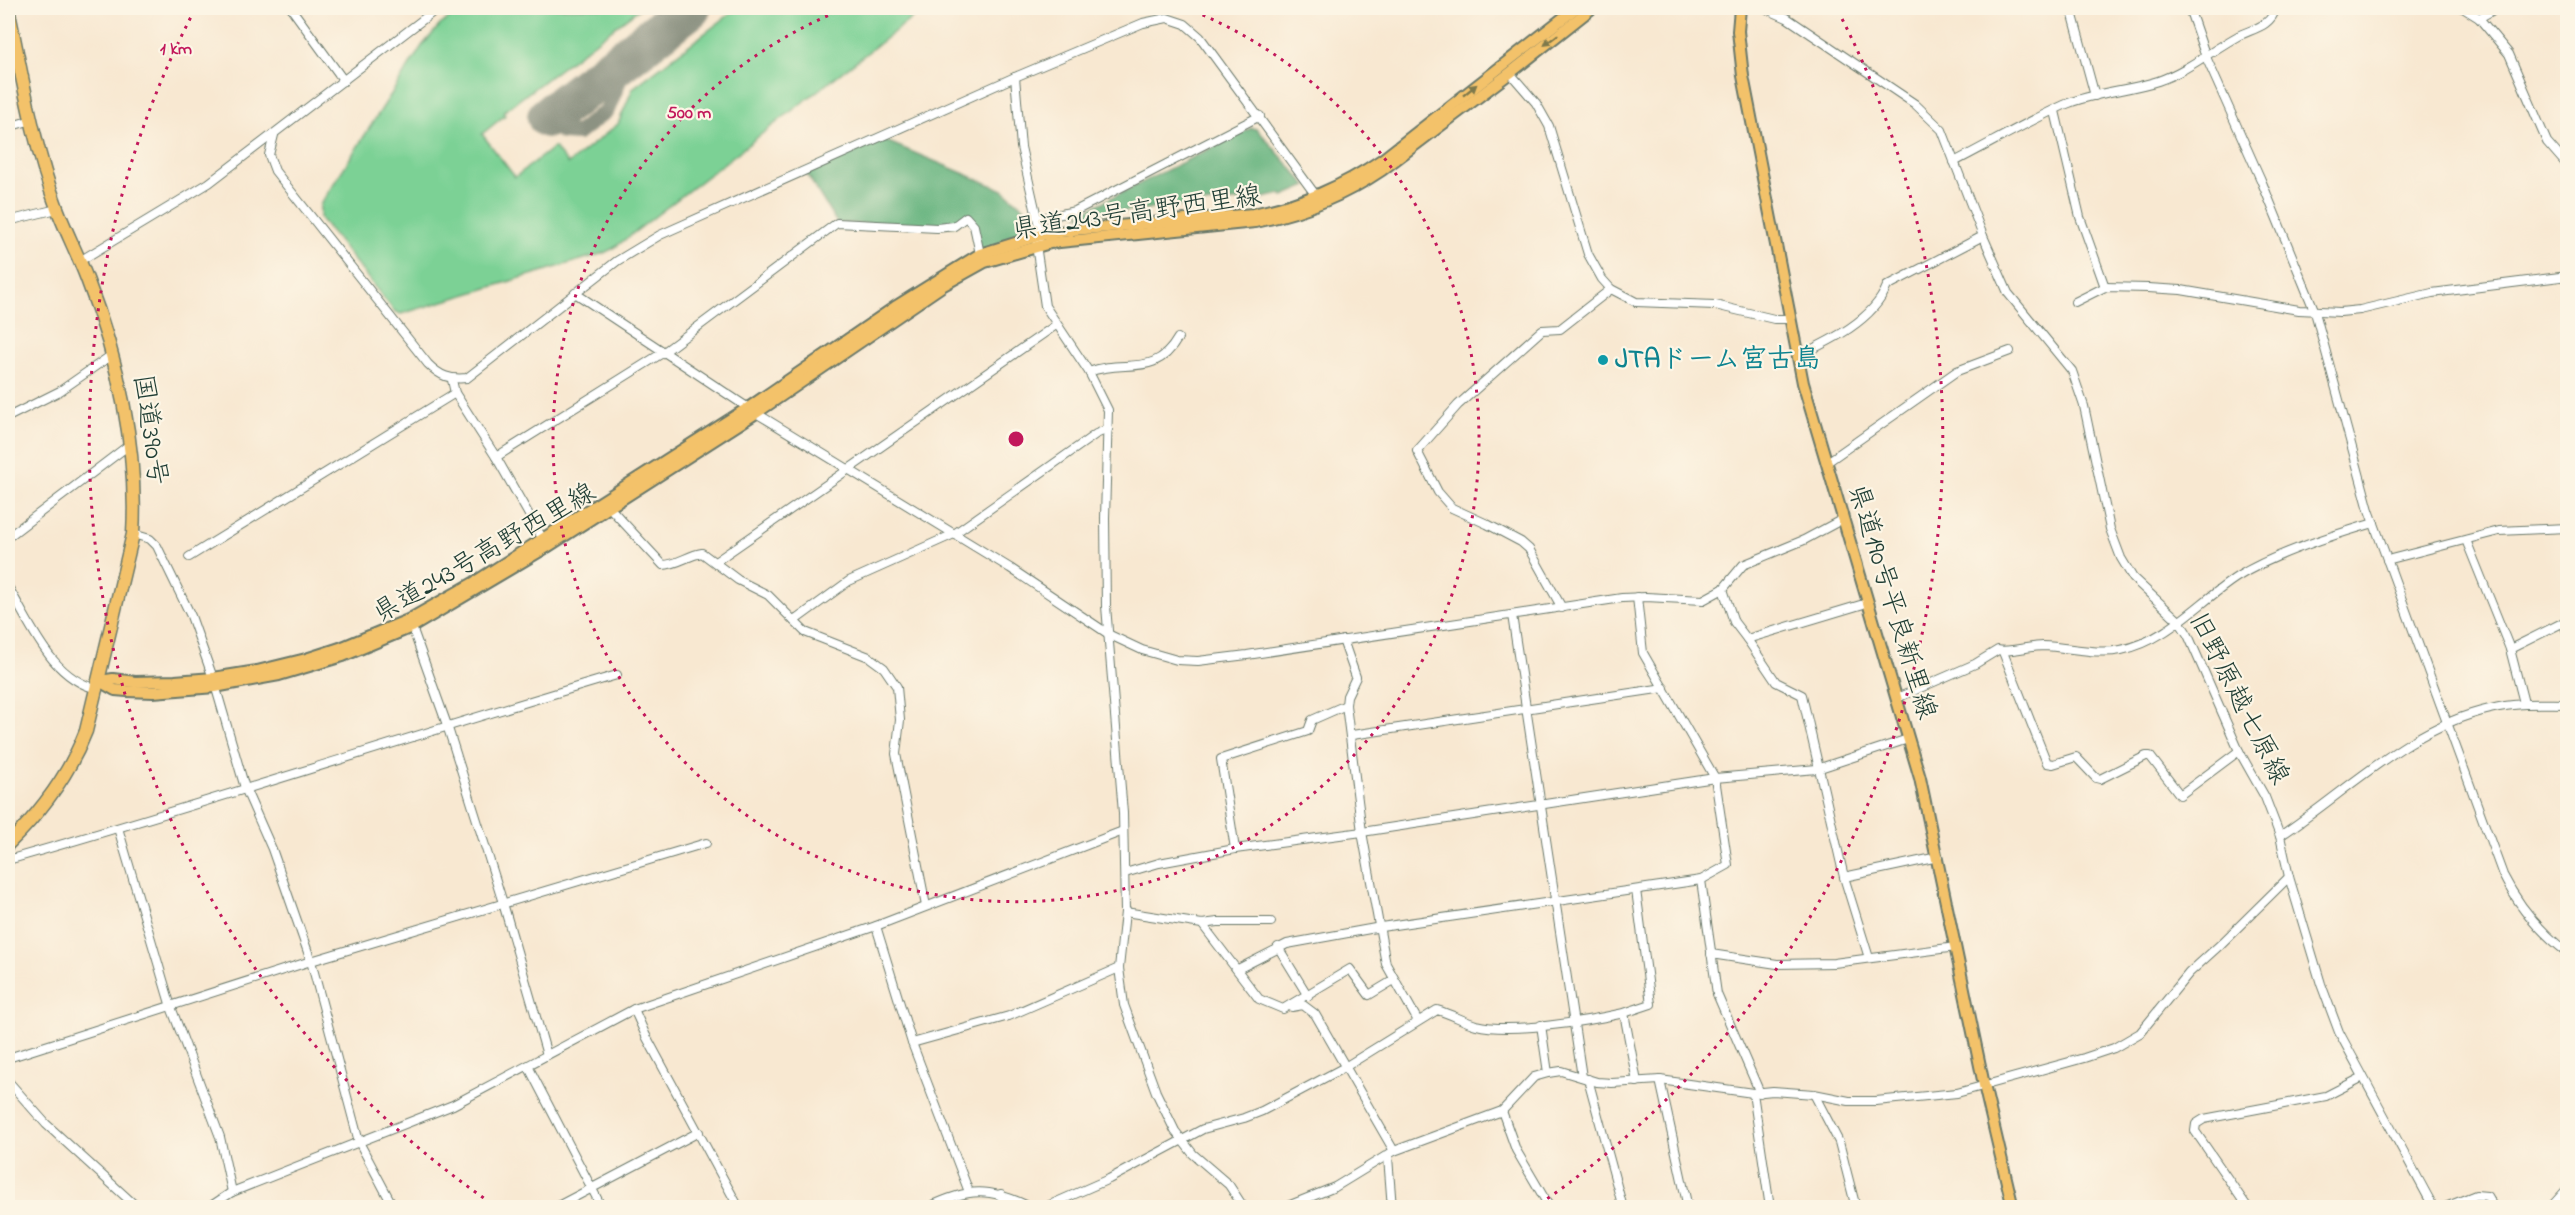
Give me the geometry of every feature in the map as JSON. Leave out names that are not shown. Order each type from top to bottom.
[{"type":"highway","name":"国道390号","points":[[8,8],[10,30],[57,209],[81,265],[113,354],[129,445],[134,496],[134,534],[86,731],[68,771],[33,819],[8,844]]},
{"type":"main road","name":"県道243号高野西里線","points":[[214,683],[306,659],[375,634],[441,602],[610,508],[752,411],[905,301],[980,254],[1041,235],[1253,214],[1317,197],[1356,178],[1576,8]]},
{"type":"main road","name":"県道243号高野西里線","points":[[99,685],[115,690],[153,692],[311,666],[412,627],[752,411],[962,274],[998,256],[1036,246],[1088,237],[1255,222],[1306,210],[1362,183],[1510,73],[1592,8]]},
{"type":"main road","name":"県道190号平良新里線","points":[[1740,8],[1738,31],[1743,76],[1789,319],[1826,463],[1920,778],[1984,1085],[2013,1208]]},
{"type":"street","points":[[291,8],[344,81]]},
{"type":"street","points":[[81,265],[83,260],[209,183],[438,8]]},
{"type":"street","name":"旧野原越七原線","points":[[1764,8],[1787,18],[1915,104],[1942,130],[2008,293],[2072,372],[2084,406],[2110,529],[2121,558],[2133,578],[2179,621],[2188,635],[2239,751],[2265,797],[2280,836],[2289,877],[2321,984],[2339,1032],[2434,1208]]},
{"type":"street","points":[[2071,8],[2095,96]]},
{"type":"street","points":[[2189,8],[2206,57],[2261,180],[2314,312],[2374,523],[2503,875],[2515,899],[2534,924],[2568,953]]},
{"type":"street","points":[[1954,162],[2070,103],[2158,81],[2206,57],[2238,36],[2269,22],[2276,8]]},
{"type":"street","points":[[2463,8],[2479,18],[2509,54],[2547,142],[2568,166]]},
{"type":"street","points":[[2479,18],[2497,8]]},
{"type":"street","points":[[274,135],[269,155],[275,171],[428,364],[452,380],[467,378],[617,261],[660,234],[1143,23],[1167,18],[1185,24],[1200,37],[1260,116],[1317,197]]},
{"type":"street","points":[[1510,73],[1536,103],[1550,126],[1588,254],[1598,274],[1611,289],[1636,302],[1715,305],[1774,319],[1789,319]]},
{"type":"street","points":[[1015,77],[1021,147],[1041,235],[1036,246],[1045,306],[1089,372],[1105,399],[1108,410],[1106,606],[1110,635],[1125,873],[1125,912],[1119,968],[1124,1005],[1156,1092],[1181,1142],[1229,1185],[1244,1208]]},
{"type":"street","points":[[2055,111],[2080,217],[2105,287]]},
{"type":"street","points":[[1038,219],[1075,211],[1260,116]]},
{"type":"street","points":[[8,127],[32,120]]},
{"type":"street","points":[[8,221],[57,209]]},
{"type":"street","points":[[496,457],[663,352],[837,223],[937,228],[954,226],[966,217],[974,226],[980,254]]},
{"type":"street","points":[[1798,356],[1872,311],[1881,300],[1887,286],[1983,236]]},
{"type":"street","points":[[2075,302],[2105,287],[2181,290],[2314,312],[2360,310],[2432,293],[2568,276]]},
{"type":"street","points":[[1562,608],[1529,549],[1487,524],[1452,508],[1438,492],[1417,452],[1458,405],[1542,330],[1560,329],[1611,289]]},
{"type":"street","points":[[575,293],[752,411],[1062,601],[1110,635],[1157,655],[1177,660],[1198,661],[1637,597],[1703,600],[1723,589],[1743,565],[1804,540],[1843,519]]},
{"type":"street","points":[[715,562],[1056,325]]},
{"type":"street","points":[[1089,372],[1111,366],[1125,367],[1157,361],[1171,350],[1178,338]]},
{"type":"street","points":[[1826,463],[1957,371],[2010,351]]},
{"type":"street","points":[[8,417],[60,390],[113,354]]},
{"type":"street","points":[[452,380],[455,393],[496,457],[545,543]]},
{"type":"street","points":[[189,557],[455,393]]},
{"type":"street","points":[[794,621],[849,580],[954,534],[1096,434],[1108,429]]},
{"type":"street","points":[[8,537],[129,445]]},
{"type":"street","points":[[610,508],[663,565],[672,565],[692,555],[702,554],[738,580],[768,595],[805,632],[869,657],[884,668],[897,687],[900,720],[896,754],[926,906]]},
{"type":"street","points":[[1897,698],[1975,664],[1998,650],[2003,652],[2028,646],[2120,650],[2150,639],[2250,570],[2342,532],[2374,523]]},
{"type":"street","points":[[2387,560],[2499,531],[2568,528]]},
{"type":"street","points":[[134,534],[150,539],[166,561],[191,616],[214,683],[245,788],[272,849],[311,961],[359,1142],[394,1208]]},
{"type":"street","points":[[2466,540],[2510,649],[2524,703]]},
{"type":"street","points":[[8,587],[39,640],[63,671],[87,686],[99,685]]},
{"type":"street","points":[[1723,589],[1734,622],[1776,682],[1802,695],[1817,769],[1844,877],[1869,958]]},
{"type":"street","points":[[1238,969],[1287,944],[1381,927],[1701,880],[1728,866],[1715,778],[1643,653],[1637,597]]},
{"type":"street","points":[[1747,639],[1868,603]]},
{"type":"street","points":[[1512,615],[1585,1078],[1623,1208]]},
{"type":"street","points":[[2510,649],[2565,621],[2568,634]]},
{"type":"street","points":[[412,627],[447,725],[503,903],[547,1055]]},
{"type":"street","points":[[1343,640],[1356,676],[1347,696],[1346,705],[1352,735],[1362,832],[1386,964],[1418,1022]]},
{"type":"street","points":[[2003,652],[2047,763],[2053,764],[2076,757],[2096,778],[2100,779],[2145,756],[2150,756],[2180,795],[2239,751]]},
{"type":"street","points":[[8,860],[617,675]]},
{"type":"street","points":[[1352,735],[1664,688]]},
{"type":"street","points":[[2280,836],[2327,804],[2377,764],[2448,723],[2492,708],[2524,703],[2568,704]]},
{"type":"street","points":[[1235,849],[1221,759],[1308,731],[1312,720],[1346,705]]},
{"type":"street","points":[[1125,873],[1159,863],[1235,849],[1362,832],[1541,803],[1715,778],[1817,769],[1908,739]]},
{"type":"street","points":[[118,828],[171,1007],[220,1137],[232,1192]]},
{"type":"street","points":[[208,1208],[232,1192],[453,1105],[634,1009],[876,926],[1123,831]]},
{"type":"street","points":[[8,1058],[311,961],[706,843]]},
{"type":"street","points":[[1844,877],[1938,857]]},
{"type":"street","points":[[1283,1208],[1335,1187],[1391,1154],[1502,1111],[1534,1077],[1548,1072],[1561,1071],[1612,1083],[1660,1080],[1756,1093],[1814,1094],[1849,1101],[1876,1101],[1957,1093],[2084,1058],[2114,1048],[2140,1034],[2189,973],[2222,944],[2289,877]]},
{"type":"street","points":[[1701,880],[1717,994],[1756,1093],[1770,1208]]},
{"type":"street","points":[[1043,1208],[1109,1179],[1203,1129],[1244,1119],[1262,1111],[1345,1067],[1437,1010],[1477,1025],[1495,1028],[1575,1022],[1624,1013],[1651,1004],[1636,890]]},
{"type":"street","points":[[1125,912],[1202,924],[1271,922]]},
{"type":"street","points":[[1202,924],[1259,999],[1283,1009],[1303,1005],[1315,1014],[1391,1154],[1392,1208]]},
{"type":"street","points":[[876,926],[912,1043],[969,1192]]},
{"type":"street","points":[[1278,947],[1308,996]]},
{"type":"street","points":[[1711,954],[1777,964],[1834,963],[1956,947]]},
{"type":"street","points":[[912,1043],[1009,1016],[1119,968]]},
{"type":"street","points":[[1283,1009],[1350,969],[1369,995],[1394,980]]},
{"type":"street","points":[[634,1009],[646,1036],[739,1208]]},
{"type":"street","points":[[1624,1013],[1637,1082]]},
{"type":"street","points":[[1541,1025],[1548,1072]]},
{"type":"street","points":[[528,1066],[602,1208]]},
{"type":"street","points":[[2248,1208],[2195,1131],[2196,1124],[2204,1119],[2326,1096],[2363,1077]]},
{"type":"street","points":[[1660,1080],[1688,1208]]},
{"type":"street","points":[[8,1081],[46,1124],[138,1208]]},
{"type":"street","points":[[1814,1094],[1839,1142],[1856,1208]]},
{"type":"street","points":[[1502,1111],[1516,1150],[1550,1208]]},
{"type":"street","points":[[554,1208],[699,1132]]},
{"type":"street","points":[[2550,1208],[2568,1188]]},
{"type":"street","points":[[926,1208],[969,1192],[1001,1194],[1032,1208]]},
{"type":"street","points":[[1001,1194],[1004,1208]]},
{"type":"street","points":[[2443,1208],[2476,1195],[2487,1196],[2494,1208]]},
{"type":"green space","points":[[463,8],[640,8],[503,112],[505,115],[482,134],[515,177],[554,147],[568,164],[618,124],[633,88],[738,8],[925,8],[614,248],[604,253],[401,314],[394,311],[320,218],[320,205],[422,46],[440,25]]},
{"type":"green space","points":[[1251,128],[1257,129],[1307,186],[1283,196],[1281,194],[1258,199],[1077,215]]},
{"type":"green space","points":[[879,138],[1003,190],[1038,219],[1041,235],[980,254],[974,226],[966,217],[954,226],[837,223],[805,171]]},
{"type":"taxiway","points":[[561,107],[555,121],[563,132],[578,133],[607,110],[629,55]]},
{"type":"runway","points":[[548,117],[690,8]]},
{"type":"place","name":"JTAドーム宮古島","points":[[1603,360]]}]
